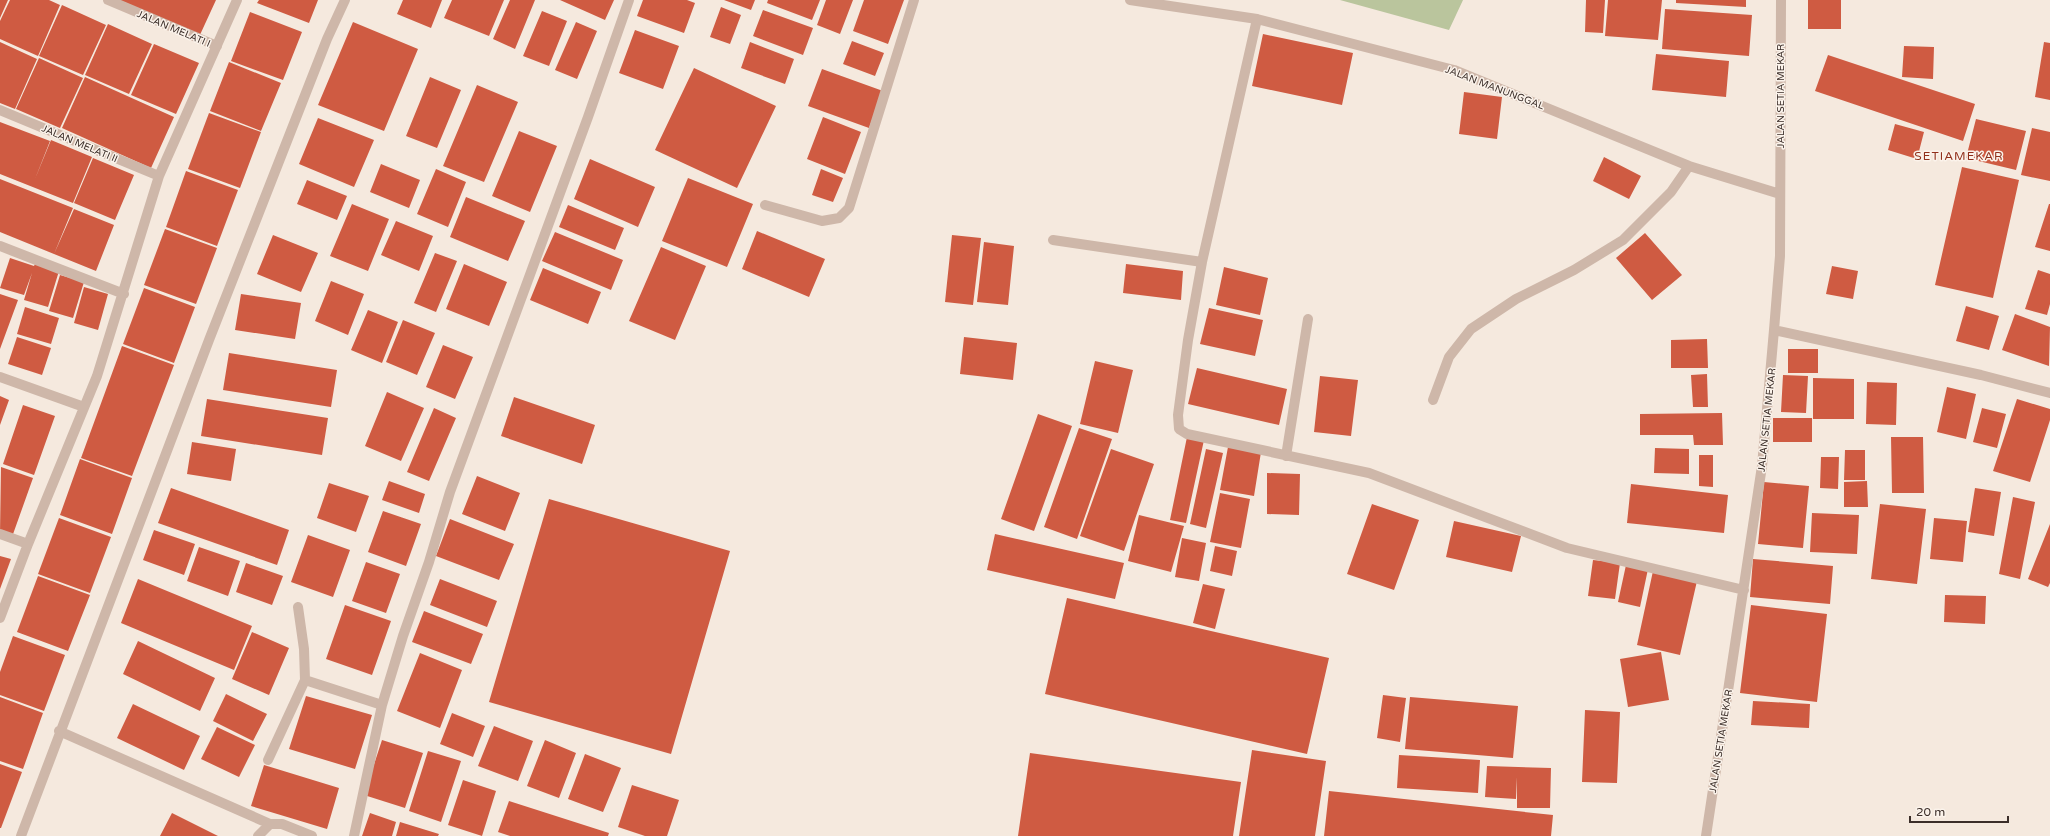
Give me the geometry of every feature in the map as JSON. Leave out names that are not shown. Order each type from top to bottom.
[{"type":"street","name":"JALAN MELATI I","points":[[108,0],[217,46]]},
{"type":"street","points":[[0,618],[28,544],[97,376],[124,294],[159,176],[237,0]]},
{"type":"street","points":[[21,836],[209,340],[327,39],[345,0]]},
{"type":"street","points":[[354,836],[382,705],[403,636],[429,562],[450,492],[588,117],[629,0]]},
{"type":"street","points":[[765,205],[822,221],[839,218],[849,208],[914,0]]},
{"type":"street","name":"JALAN MANUNGGAL","points":[[1130,0],[1257,19],[1454,70],[1689,166],[1780,194]]},
{"type":"street","name":"JALAN SETIA MEKAR","points":[[1706,836],[1762,466],[1780,256],[1781,0]]},
{"type":"street","points":[[1257,19],[1202,262],[1188,340],[1178,414],[1179,429],[1187,434],[1369,473],[1567,548],[1744,590]]},
{"type":"street","name":"JALAN MELATI II","points":[[0,110],[159,176]]},
{"type":"street","points":[[1433,400],[1449,357],[1471,329],[1516,299],[1574,270],[1623,240],[1671,192],[1689,166]]},
{"type":"street","points":[[1053,240],[1202,262]]},
{"type":"street","points":[[0,246],[124,294]]},
{"type":"street","points":[[1286,456],[1308,319]]},
{"type":"street","points":[[1774,330],[1981,376],[2050,393]]},
{"type":"street","points":[[0,377],[84,407]]},
{"type":"street","points":[[0,534],[28,544]]},
{"type":"street","points":[[268,760],[305,680],[304,649],[298,607]]},
{"type":"street","points":[[305,680],[382,705]]},
{"type":"street","points":[[60,731],[270,824],[282,824],[312,836]]},
{"type":"street","points":[[258,836],[270,824]]},
{"type":"green space","points":[[1340,0],[1463,0],[1449,30]]},
{"type":"building","points":[[0,0],[8,0],[0,18]]},
{"type":"building","points":[[10,0],[49,0],[60,5],[38,56],[0,39],[0,21]]},
{"type":"building","points":[[114,0],[216,0],[199,37]]},
{"type":"building","points":[[259,0],[318,0],[309,23],[257,3]]},
{"type":"building","points":[[403,0],[442,0],[431,28],[397,14]]},
{"type":"building","points":[[452,0],[504,0],[489,36],[444,18]]},
{"type":"building","points":[[510,0],[535,0],[515,49],[493,39]]},
{"type":"building","points":[[560,0],[614,0],[605,20]]},
{"type":"building","points":[[643,0],[687,0],[695,3],[684,33],[637,16]]},
{"type":"building","points":[[724,0],[755,0],[751,10]]},
{"type":"building","points":[[768,0],[820,0],[812,20],[767,3]]},
{"type":"building","points":[[826,0],[853,0],[840,34],[817,25]]},
{"type":"building","points":[[864,0],[904,0],[888,44],[853,31]]},
{"type":"building","points":[[1586,0],[1605,0],[1603,33],[1585,32]]},
{"type":"building","points":[[1608,0],[1662,0],[1658,40],[1605,36]]},
{"type":"building","points":[[1676,0],[1746,0],[1746,7],[1676,3]]},
{"type":"building","points":[[1808,0],[1841,0],[1841,29],[1808,29]]},
{"type":"building","points":[[62,5],[106,25],[83,75],[39,56]]},
{"type":"building","points":[[721,7],[741,15],[730,44],[710,37]]},
{"type":"building","points":[[1665,9],[1752,15],[1749,56],[1662,49]]},
{"type":"building","points":[[763,10],[813,28],[803,55],[753,36]]},
{"type":"building","points":[[542,11],[567,21],[549,66],[523,56]]},
{"type":"building","points":[[250,12],[302,32],[283,80],[231,61]]},
{"type":"building","points":[[353,22],[418,49],[384,131],[318,105]]},
{"type":"building","points":[[576,22],[597,31],[577,79],[555,70]]},
{"type":"building","points":[[108,24],[152,44],[129,94],[85,75]]},
{"type":"building","points":[[635,30],[679,46],[663,89],[619,73]]},
{"type":"building","points":[[1263,34],[1353,53],[1342,105],[1252,86]]},
{"type":"building","points":[[852,41],[884,53],[875,76],[843,64]]},
{"type":"building","points":[[0,42],[37,59],[15,109],[0,103]]},
{"type":"building","points":[[750,42],[794,59],[785,84],[741,68]]},
{"type":"building","points":[[2044,42],[2050,43],[2050,100],[2035,97]]},
{"type":"building","points":[[154,44],[199,63],[176,114],[131,95]]},
{"type":"building","points":[[1904,46],[1934,47],[1933,79],[1902,77]]},
{"type":"building","points":[[1656,54],[1729,61],[1726,97],[1652,90]]},
{"type":"building","points":[[1828,55],[1975,104],[1963,141],[1815,91]]},
{"type":"building","points":[[39,58],[83,78],[60,128],[16,109]]},
{"type":"building","points":[[229,62],[281,83],[261,131],[210,111]]},
{"type":"building","points":[[694,68],[776,106],[737,188],[655,150]]},
{"type":"building","points":[[822,69],[883,91],[869,128],[808,106]]},
{"type":"building","points":[[85,77],[174,117],[151,168],[62,128]]},
{"type":"building","points":[[430,77],[461,90],[437,148],[406,136]]},
{"type":"building","points":[[477,85],[518,102],[484,182],[443,166]]},
{"type":"building","points":[[1464,92],[1502,97],[1497,139],[1459,134]]},
{"type":"building","points":[[209,113],[261,132],[240,188],[188,169]]},
{"type":"building","points":[[823,117],[861,132],[845,174],[807,159]]},
{"type":"building","points":[[318,118],[374,140],[354,187],[299,164]]},
{"type":"building","points":[[1976,119],[2026,131],[2016,170],[1966,158]]},
{"type":"building","points":[[0,122],[50,141],[35,179],[51,140],[92,157],[73,203],[0,174]]},
{"type":"building","points":[[1895,124],[1924,132],[1917,159],[1888,150]]},
{"type":"building","points":[[2032,128],[2050,132],[2050,181],[2021,175]]},
{"type":"building","points":[[519,131],[557,146],[530,212],[492,196]]},
{"type":"building","points":[[1604,157],[1641,176],[1629,199],[1593,181]]},
{"type":"building","points":[[93,158],[134,175],[115,220],[74,203]]},
{"type":"building","points":[[590,159],[655,187],[638,227],[574,199]]},
{"type":"building","points":[[381,164],[420,180],[409,208],[370,192]]},
{"type":"building","points":[[1962,167],[2019,180],[1993,298],[1935,285]]},
{"type":"building","points":[[436,169],[466,182],[448,227],[417,214]]},
{"type":"building","points":[[821,169],[843,178],[833,202],[812,195]]},
{"type":"building","points":[[186,171],[238,190],[217,246],[166,227]]},
{"type":"building","points":[[688,178],[753,204],[727,267],[662,241]]},
{"type":"building","points":[[0,179],[73,208],[54,254],[0,232]]},
{"type":"building","points":[[307,180],[347,196],[337,220],[297,204]]},
{"type":"building","points":[[466,197],[525,221],[508,261],[450,237]]},
{"type":"building","points":[[352,204],[389,219],[368,271],[330,256]]},
{"type":"building","points":[[2050,204],[2050,251],[2035,247]]},
{"type":"building","points":[[568,205],[624,228],[615,250],[559,227]]},
{"type":"building","points":[[74,209],[114,225],[96,271],[54,254]]},
{"type":"building","points":[[396,221],[433,236],[419,271],[381,255]]},
{"type":"building","points":[[165,229],[217,248],[196,304],[144,285]]},
{"type":"building","points":[[757,231],[825,259],[809,297],[742,269]]},
{"type":"building","points":[[555,232],[623,260],[611,290],[542,261]]},
{"type":"building","points":[[1645,233],[1682,275],[1652,300],[1616,258]]},
{"type":"building","points":[[273,235],[318,253],[301,292],[257,274]]},
{"type":"building","points":[[952,235],[981,238],[973,305],[945,302]]},
{"type":"building","points":[[984,242],[1014,246],[1008,305],[977,302]]},
{"type":"building","points":[[661,247],[706,266],[675,340],[629,321]]},
{"type":"building","points":[[435,253],[457,261],[436,312],[414,303]]},
{"type":"building","points":[[10,258],[34,266],[35,264],[59,271],[48,307],[24,300],[32,273],[24,295],[0,288]]},
{"type":"building","points":[[464,264],[507,282],[489,326],[446,309]]},
{"type":"building","points":[[1126,264],[1183,271],[1181,300],[1123,293]]},
{"type":"building","points":[[1832,266],[1858,271],[1853,299],[1826,294]]},
{"type":"building","points":[[1224,267],[1268,278],[1260,315],[1216,305]]},
{"type":"building","points":[[543,268],[601,292],[588,324],[530,300]]},
{"type":"building","points":[[2038,270],[2050,274],[2050,304],[2047,315],[2025,309]]},
{"type":"building","points":[[60,275],[84,282],[73,318],[49,311]]},
{"type":"building","points":[[331,281],[364,294],[348,335],[315,321]]},
{"type":"building","points":[[84,287],[108,294],[98,330],[74,323]]},
{"type":"building","points":[[144,288],[195,307],[174,363],[123,344]]},
{"type":"building","points":[[0,294],[18,300],[0,349]]},
{"type":"building","points":[[241,294],[301,303],[295,339],[235,330]]},
{"type":"building","points":[[1966,306],[1999,316],[1989,350],[1956,341]]},
{"type":"building","points":[[25,307],[59,318],[51,344],[17,334]]},
{"type":"building","points":[[1209,308],[1263,320],[1255,356],[1200,344]]},
{"type":"building","points":[[368,310],[398,322],[382,363],[351,350]]},
{"type":"building","points":[[2015,314],[2050,327],[2049,366],[2002,350]]},
{"type":"building","points":[[403,320],[435,333],[417,375],[386,362]]},
{"type":"building","points":[[17,337],[51,348],[42,375],[8,364]]},
{"type":"building","points":[[964,337],[1017,343],[1013,380],[960,374]]},
{"type":"building","points":[[1707,339],[1708,368],[1671,368],[1671,340]]},
{"type":"building","points":[[443,345],[473,357],[455,399],[426,387]]},
{"type":"building","points":[[122,346],[174,365],[132,476],[81,458]]},
{"type":"building","points":[[1788,349],[1818,349],[1818,373],[1788,373]]},
{"type":"building","points":[[229,353],[337,370],[331,407],[223,390]]},
{"type":"building","points":[[1095,361],[1133,370],[1118,433],[1080,424]]},
{"type":"building","points":[[1197,368],[1287,389],[1279,425],[1188,404]]},
{"type":"building","points":[[1707,374],[1708,407],[1693,407],[1691,375]]},
{"type":"building","points":[[1783,375],[1808,376],[1806,413],[1781,412]]},
{"type":"building","points":[[1320,376],[1358,380],[1351,436],[1314,432]]},
{"type":"building","points":[[1813,378],[1854,379],[1854,419],[1813,419]]},
{"type":"building","points":[[1867,382],[1897,383],[1896,425],[1866,424]]},
{"type":"building","points":[[1947,387],[1976,394],[1966,439],[1937,432]]},
{"type":"building","points":[[387,392],[424,408],[401,461],[365,446]]},
{"type":"building","points":[[0,396],[9,400],[0,425]]},
{"type":"building","points":[[514,397],[595,425],[582,464],[501,436]]},
{"type":"building","points":[[207,399],[328,418],[322,455],[201,436]]},
{"type":"building","points":[[2017,399],[2050,409],[2050,420],[2030,482],[1993,471]]},
{"type":"building","points":[[23,405],[55,416],[34,475],[3,464]]},
{"type":"building","points":[[434,408],[456,418],[429,481],[407,472]]},
{"type":"building","points":[[1982,408],[2006,414],[1997,448],[1973,442]]},
{"type":"building","points":[[1722,413],[1723,445],[1694,445],[1693,435],[1640,435],[1640,414]]},
{"type":"building","points":[[1038,414],[1072,426],[1034,531],[1001,519]]},
{"type":"building","points":[[1773,418],[1812,418],[1812,442],[1773,442]]},
{"type":"building","points":[[1079,428],[1112,439],[1077,539],[1044,527]]},
{"type":"building","points":[[1187,437],[1204,440],[1186,523],[1170,520]]},
{"type":"building","points":[[1891,437],[1923,437],[1924,493],[1892,493]]},
{"type":"building","points":[[192,442],[236,449],[231,481],[187,474]]},
{"type":"building","points":[[1228,447],[1261,452],[1254,496],[1220,490]]},
{"type":"building","points":[[1655,448],[1689,449],[1689,474],[1654,473]]},
{"type":"building","points":[[1111,449],[1154,464],[1124,551],[1080,536]]},
{"type":"building","points":[[1206,449],[1223,453],[1206,528],[1190,524]]},
{"type":"building","points":[[1845,450],[1865,450],[1865,480],[1844,480]]},
{"type":"building","points":[[1699,455],[1713,455],[1713,487],[1699,486]]},
{"type":"building","points":[[1821,457],[1839,457],[1838,489],[1820,488]]},
{"type":"building","points":[[80,459],[132,478],[112,534],[60,515]]},
{"type":"building","points":[[1,467],[33,478],[12,537],[0,533]]},
{"type":"building","points":[[1267,473],[1300,474],[1299,515],[1267,514]]},
{"type":"building","points":[[477,476],[520,493],[505,531],[462,514]]},
{"type":"building","points":[[389,481],[425,494],[419,513],[382,500]]},
{"type":"building","points":[[1867,481],[1868,507],[1844,507],[1844,482]]},
{"type":"building","points":[[1764,482],[1809,486],[1803,548],[1758,544]]},
{"type":"building","points":[[329,483],[369,496],[356,532],[317,518]]},
{"type":"building","points":[[1631,484],[1728,495],[1724,533],[1627,523]]},
{"type":"building","points":[[171,488],[289,530],[277,565],[158,523]]},
{"type":"building","points":[[1975,488],[2001,492],[1994,536],[1968,532]]},
{"type":"building","points":[[1220,493],[1250,499],[1241,548],[1210,542]]},
{"type":"building","points":[[2013,497],[2035,502],[2020,579],[1999,574]]},
{"type":"building","points":[[549,499],[730,551],[671,754],[489,702]]},
{"type":"building","points":[[1372,504],[1419,520],[1394,590],[1347,574]]},
{"type":"building","points":[[1880,504],[1926,509],[1917,584],[1871,579]]},
{"type":"building","points":[[383,511],[421,524],[406,566],[368,552]]},
{"type":"building","points":[[1812,513],[1859,515],[1857,554],[1810,552]]},
{"type":"building","points":[[1139,515],[1184,526],[1171,572],[1128,561]]},
{"type":"building","points":[[59,518],[111,537],[90,593],[38,574]]},
{"type":"building","points":[[1934,518],[1967,521],[1963,562],[1930,559]]},
{"type":"building","points":[[450,519],[514,544],[499,580],[436,556]]},
{"type":"building","points":[[1454,521],[1521,536],[1512,572],[1446,557]]},
{"type":"building","points":[[2050,524],[2050,583],[2048,587],[2028,579]]},
{"type":"building","points":[[154,530],[195,544],[184,575],[143,560]]},
{"type":"building","points":[[995,534],[1124,563],[1115,599],[987,570]]},
{"type":"building","points":[[308,535],[350,550],[333,597],[291,582]]},
{"type":"building","points":[[1182,538],[1206,543],[1199,581],[1175,577]]},
{"type":"building","points":[[1215,546],[1237,551],[1232,576],[1210,571]]},
{"type":"building","points":[[199,547],[240,561],[228,596],[187,581]]},
{"type":"building","points":[[0,556],[11,559],[0,589]]},
{"type":"building","points":[[1753,559],[1833,566],[1830,604],[1750,597]]},
{"type":"building","points":[[1593,560],[1620,563],[1615,599],[1588,596]]},
{"type":"building","points":[[366,562],[400,574],[386,613],[352,601]]},
{"type":"building","points":[[246,563],[283,576],[272,605],[236,592]]},
{"type":"building","points":[[1626,565],[1648,569],[1640,607],[1618,602]]},
{"type":"building","points":[[1653,571],[1697,581],[1680,655],[1637,645]]},
{"type":"building","points":[[38,576],[90,595],[68,651],[17,632]]},
{"type":"building","points":[[138,579],[252,626],[234,670],[121,623]]},
{"type":"building","points":[[440,579],[497,601],[487,627],[430,605]]},
{"type":"building","points":[[1203,584],[1225,589],[1215,629],[1193,623]]},
{"type":"building","points":[[1945,595],[1986,596],[1985,624],[1944,622]]},
{"type":"building","points":[[1067,598],[1329,658],[1307,754],[1045,694]]},
{"type":"building","points":[[345,605],[391,621],[372,675],[326,659]]},
{"type":"building","points":[[1751,605],[1827,614],[1817,702],[1740,693]]},
{"type":"building","points":[[424,611],[483,634],[471,664],[412,642]]},
{"type":"building","points":[[252,632],[289,648],[269,695],[232,679]]},
{"type":"building","points":[[13,636],[65,655],[44,711],[0,695],[0,672]]},
{"type":"building","points":[[138,641],[215,678],[200,711],[123,674]]},
{"type":"building","points":[[1661,652],[1669,700],[1628,707],[1620,659]]},
{"type":"building","points":[[420,653],[462,670],[440,728],[397,711]]},
{"type":"building","points":[[226,694],[267,714],[253,741],[213,721]]},
{"type":"building","points":[[1383,695],[1406,698],[1400,742],[1377,738]]},
{"type":"building","points":[[306,696],[372,715],[355,769],[289,749]]},
{"type":"building","points":[[0,697],[43,713],[23,769],[0,761]]},
{"type":"building","points":[[1410,697],[1518,706],[1513,758],[1405,749]]},
{"type":"building","points":[[1753,701],[1810,704],[1809,728],[1751,725]]},
{"type":"building","points":[[133,704],[200,736],[184,770],[117,738]]},
{"type":"building","points":[[1585,710],[1620,712],[1617,783],[1582,782]]},
{"type":"building","points":[[452,713],[485,726],[473,757],[440,744]]},
{"type":"building","points":[[494,726],[533,741],[518,781],[478,766]]},
{"type":"building","points":[[217,727],[255,745],[239,777],[201,759]]},
{"type":"building","points":[[382,740],[423,753],[405,808],[364,795]]},
{"type":"building","points":[[545,740],[576,753],[559,798],[527,786]]},
{"type":"building","points":[[1252,750],[1326,761],[1315,836],[1239,836]]},
{"type":"building","points":[[428,751],[461,761],[441,822],[409,811]]},
{"type":"building","points":[[1030,753],[1241,782],[1233,836],[1018,836]]},
{"type":"building","points":[[585,754],[621,768],[603,812],[568,799]]},
{"type":"building","points":[[1399,755],[1480,760],[1478,793],[1397,788]]},
{"type":"building","points":[[0,764],[22,772],[1,828],[0,828]]},
{"type":"building","points":[[264,765],[339,788],[327,829],[251,806]]},
{"type":"building","points":[[1487,766],[1551,768],[1550,808],[1517,808],[1517,777],[1516,799],[1485,797]]},
{"type":"building","points":[[463,780],[496,791],[482,836],[448,825]]},
{"type":"building","points":[[632,785],[679,800],[667,836],[645,836],[618,827]]},
{"type":"building","points":[[1329,791],[1553,815],[1551,836],[1324,836]]},
{"type":"building","points":[[509,801],[609,833],[608,836],[510,836],[498,832]]},
{"type":"building","points":[[172,813],[218,836],[160,836]]},
{"type":"building","points":[[370,813],[396,822],[392,836],[362,836]]},
{"type":"building","points":[[400,822],[439,834],[438,836],[396,836]]},
{"type":"district","name":"SETIAMEKAR","points":[[1959,156]]}]
